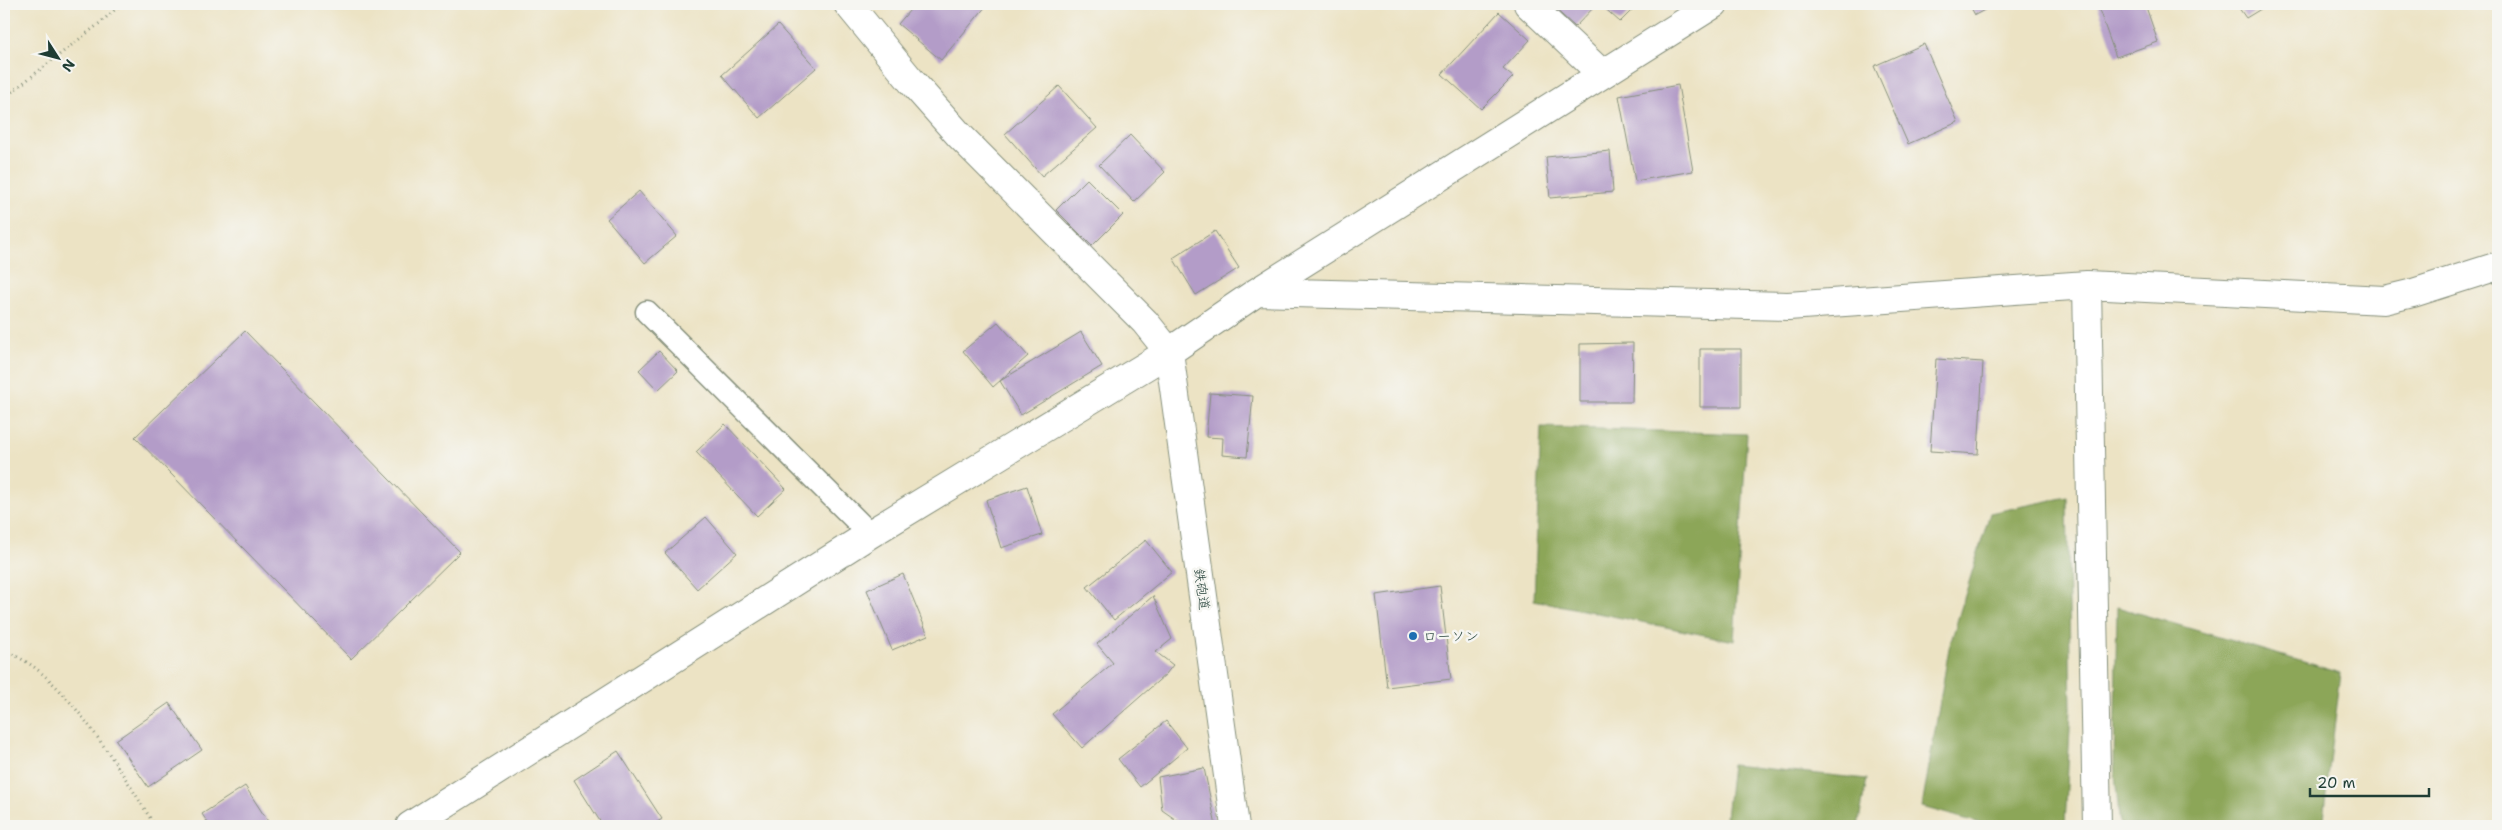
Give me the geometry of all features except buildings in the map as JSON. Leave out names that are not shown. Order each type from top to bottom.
[{"type":"street","points":[[848,4],[912,82],[960,136],[1145,322],[1168,352]]},
{"type":"street","points":[[1528,4],[1601,73]]},
{"type":"street","points":[[410,826],[870,534],[1168,352],[1257,292],[1601,73],[1714,4]]},
{"type":"street","points":[[1257,292],[1788,306],[2087,285],[2384,300],[2413,294],[2498,266]]},
{"type":"street","points":[[2087,285],[2097,826]]},
{"type":"street","name":"鉄砲道","points":[[1168,352],[1235,826]]},
{"type":"lane","points":[[647,312],[870,534]]},
{"type":"path","points":[[4,98],[100,23],[120,4]]},
{"type":"path","points":[[4,649],[34,667],[72,705],[130,785],[155,826]]},
{"type":"green space","points":[[1541,427],[1747,434],[1734,641],[1534,600]]},
{"type":"green space","points":[[2067,497],[2071,709],[2065,826],[1991,826],[1922,807],[1949,648],[1990,513]]},
{"type":"green space","points":[[2117,607],[2341,673],[2322,826],[2120,826],[2114,764]]},
{"type":"green space","points":[[1732,765],[1867,779],[1858,826],[1725,826]]},
{"type":"place","name":"ローソン","points":[[1413,636]]}]
